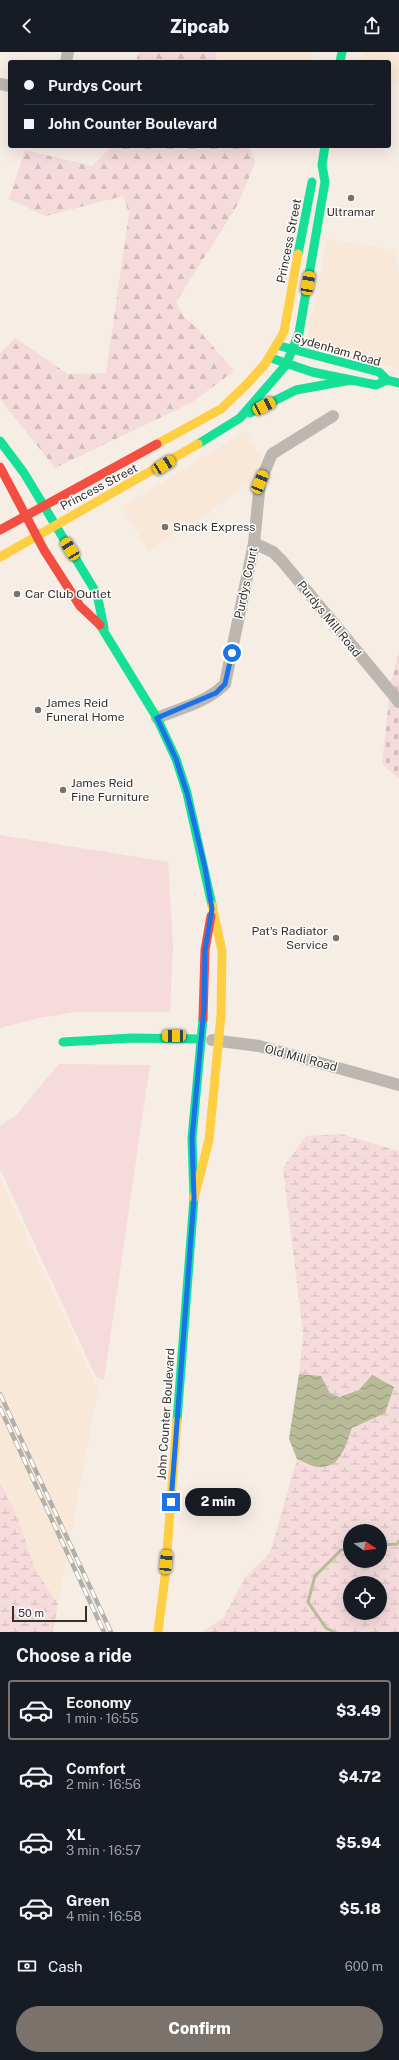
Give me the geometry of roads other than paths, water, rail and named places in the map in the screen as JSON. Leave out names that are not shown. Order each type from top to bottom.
[{"type":"main road","name":"Princess Street","points":[[0,557],[55,524],[164,465],[240,418],[286,365],[299,333],[306,298],[325,182],[322,165],[325,148]]},
{"type":"main road","name":"Princess Street","points":[[0,530],[43,505],[60,498],[221,409],[240,392],[270,357],[284,332],[313,179],[322,165]]},
{"type":"main road","name":"Sydenham Road","points":[[278,345],[379,372],[387,380],[399,383]]},
{"type":"main road","name":"Sydenham Road","points":[[270,357],[286,365],[376,385],[387,380]]},
{"type":"main road","points":[[240,418],[296,390],[351,380]]},
{"type":"main road","name":"John Counter Boulevard","points":[[0,441],[24,473],[98,594],[104,628]]},
{"type":"main road","name":"John Counter Boulevard","points":[[0,467],[36,536],[80,606],[104,628],[157,718],[176,759],[187,793],[205,868],[212,909],[222,951],[222,995],[209,1140],[194,1198]]},
{"type":"main road","name":"John Counter Boulevard","points":[[158,1632],[165,1577],[194,1198],[192,1138],[204,1008],[205,950],[212,909]]},
{"type":"main road","points":[[63,1042],[116,1037],[174,1036],[201,1039]]},
{"type":"street","name":"Purdys Court","points":[[157,718],[203,700],[216,693],[225,684],[254,543],[260,482],[272,454],[333,416]]},
{"type":"street","name":"Purdys Mill Road","points":[[254,543],[273,552],[282,561],[399,702]]},
{"type":"street","name":"Old Mill Road","points":[[201,1039],[259,1046],[399,1085]]},
{"type":"water","points":[[299,1374],[321,1376],[330,1393],[339,1397],[359,1390],[372,1375],[394,1387],[385,1413],[352,1428],[345,1448],[337,1460],[326,1467],[316,1467],[297,1459],[289,1439]]},
{"type":"waterway","points":[[387,1545],[397,1544],[399,1541]]},
{"type":"waterway","points":[[334,1632],[326,1628],[308,1602],[315,1576],[341,1550],[343,1550]]},
{"type":"railway","points":[[0,1394],[111,1632]]},
{"type":"railway","points":[[0,1408],[104,1632]]},
{"type":"place","name":"Ultramar","points":[[351,198]]},
{"type":"place","name":"Snack Express","points":[[165,527]]},
{"type":"place","name":"Car Club Outlet","points":[[17,594]]},
{"type":"place","name":"James Reid Funeral Home","points":[[38,710]]},
{"type":"place","name":"James Reid Fine Furniture","points":[[63,790]]},
{"type":"place","name":"Pat's Radiator Service","points":[[336,938]]}]
